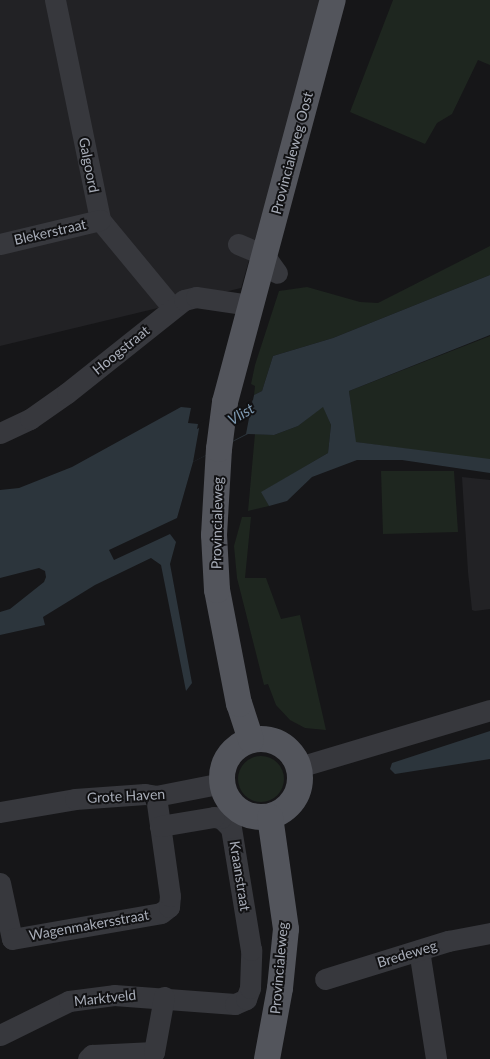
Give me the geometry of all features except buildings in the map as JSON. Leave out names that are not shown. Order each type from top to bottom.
[{"type":"main road","name":"Provincialeweg Oost","points":[[250,306],[270,264],[333,0]]},
{"type":"main road","name":"Provincialeweg","points":[[250,306],[225,402],[219,449],[214,535],[216,590],[237,694],[251,740]]},
{"type":"main road","points":[[263,739],[286,747],[299,767],[298,792],[287,808],[270,817],[244,814],[226,796],[222,783],[228,756],[251,740],[263,739]]},
{"type":"main road","name":"Provincialeweg","points":[[267,1059],[280,988],[286,929],[270,817]]},
{"type":"street","name":"Galgoord","points":[[55,0],[100,220],[172,307]]},
{"type":"street","name":"Blekerstraat","points":[[0,244],[100,220]]},
{"type":"street","points":[[238,244],[270,264]]},
{"type":"street","name":"Hoogstraat","points":[[0,433],[30,419],[67,393],[172,307],[196,298],[250,306]]},
{"type":"street","points":[[299,767],[490,710]]},
{"type":"street","name":"Grote Haven","points":[[0,812],[75,799],[145,794],[156,796],[222,783]]},
{"type":"street","name":"Wagenmakersstraat","points":[[0,883],[12,938],[161,913],[169,908],[170,896],[156,796]]},
{"type":"street","name":"Kraanstraat","points":[[160,826],[214,817],[222,818],[231,828],[251,950],[250,988],[246,999]]},
{"type":"street","name":"Bredeweg","points":[[325,979],[419,950],[490,933]]},
{"type":"street","points":[[419,950],[436,1059]]},
{"type":"street","name":"Marktveld","points":[[0,1035],[69,1001],[114,995],[164,997],[235,1004],[246,999]]},
{"type":"street","points":[[88,1059],[92,1055],[154,1052],[164,997]]},
{"type":"shaded area","points":[[0,0],[324,0],[241,288],[0,346]]},
{"type":"shaded area","points":[[393,0],[490,0],[490,65],[478,60],[452,114],[437,123],[425,144],[350,112]]},
{"type":"shaded area","points":[[490,246],[490,275],[333,338],[273,356],[262,391],[254,395],[255,386],[251,384],[255,365],[279,291],[307,287],[360,302],[378,303]]},
{"type":"shaded area","points":[[490,336],[490,460],[355,442],[349,391]]},
{"type":"shaded area","points":[[323,406],[331,425],[328,453],[262,492],[269,506],[248,511],[255,434],[274,435],[298,426]]},
{"type":"shaded area","points":[[381,471],[454,471],[458,532],[383,534]]},
{"type":"shaded area","points":[[462,477],[490,480],[490,609],[472,610]]},
{"type":"shaded area","points":[[242,517],[251,517],[245,578],[266,578],[281,619],[300,615],[326,730],[305,728],[290,720],[276,705],[268,684],[264,685],[237,578],[234,546]]},
{"type":"shaded area","points":[[256,756],[266,756],[280,766],[284,779],[280,792],[274,798],[266,802],[256,802],[242,792],[238,784],[238,774],[248,760]]},
{"type":"water","name":"Vlist","points":[[490,275],[490,335],[349,391],[356,442],[490,459],[490,473],[402,460],[357,460],[312,477],[287,501],[269,506],[261,492],[328,453],[331,425],[323,407],[298,426],[274,435],[248,434],[193,462],[177,518],[109,550],[114,560],[170,534],[176,542],[170,564],[192,683],[186,691],[161,565],[151,558],[95,585],[43,617],[45,625],[0,635],[0,612],[10,609],[44,582],[46,577],[45,571],[39,568],[0,578],[0,490],[19,488],[72,467],[181,407],[191,408],[188,423],[198,424],[197,429],[253,400],[254,395],[262,391],[273,356],[333,338]]},
{"type":"water","points":[[490,731],[490,759],[395,774],[390,769],[392,763]]},
{"type":"pier","points":[[254,392],[246,434],[193,462],[200,423],[251,398]]}]
